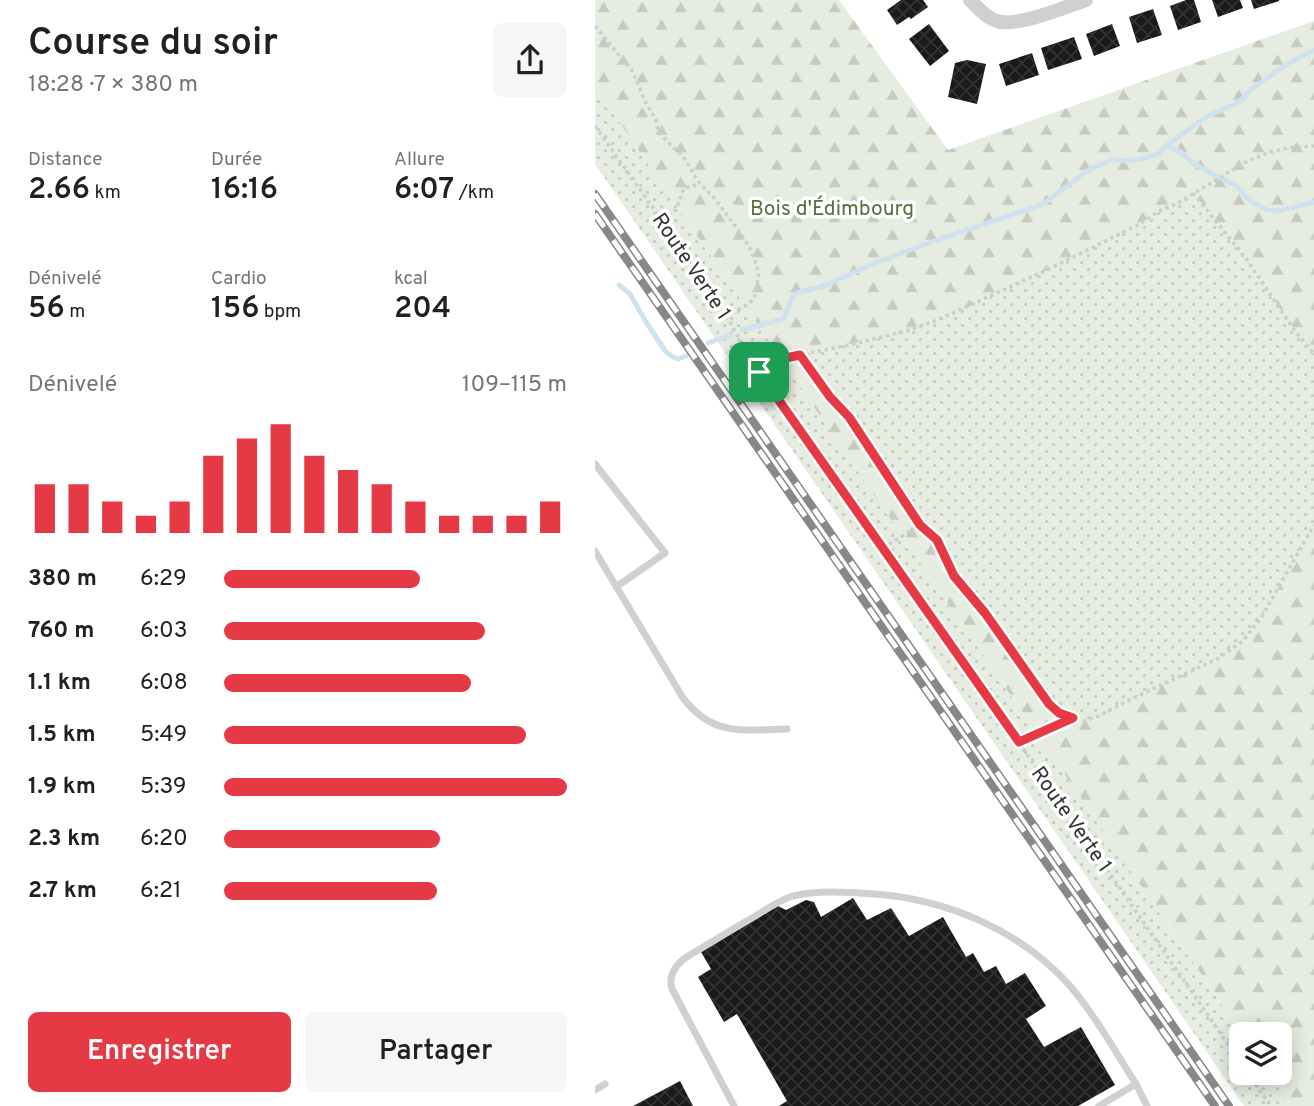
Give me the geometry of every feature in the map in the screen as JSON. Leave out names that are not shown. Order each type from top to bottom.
[{"type":"street","points":[[970,0],[982,13],[1001,22],[1028,20],[1086,0]]},
{"type":"lane","points":[[595,464],[665,553],[616,587]]},
{"type":"lane","points":[[595,551],[691,709],[714,724],[726,728],[787,729]]},
{"type":"lane","points":[[734,1106],[672,989],[671,974],[679,962],[688,956],[790,897],[866,893],[930,902],[966,914],[1033,952],[1070,986],[1100,1026],[1147,1106]]},
{"type":"lane","points":[[595,1090],[605,1084]]},
{"type":"lane","points":[[1099,1106],[1136,1084]]},
{"type":"path","points":[[595,26],[633,72],[656,120],[658,132],[686,160],[700,184],[741,234],[756,262],[759,273],[753,300],[727,316]]},
{"type":"path","name":"Route Verte 1","points":[[595,126],[716,297],[759,372],[1229,1046]]},
{"type":"path","points":[[759,372],[781,359],[909,330],[964,309],[1138,225],[1246,162],[1270,152],[1314,146]]},
{"type":"path","points":[[662,221],[676,210],[684,188],[700,184]]},
{"type":"path","points":[[1193,193],[1245,257],[1295,331],[1314,354]]},
{"type":"path","points":[[800,355],[823,388],[849,417],[920,525],[937,540],[954,576],[985,613],[1049,704],[1059,713],[1073,718],[1085,721],[1099,716],[1217,659],[1243,641],[1261,618],[1314,526]]},
{"type":"path","points":[[883,548],[920,525]]},
{"type":"path","points":[[1019,742],[1073,718]]},
{"type":"path","points":[[1256,1085],[1271,1106]]},
{"type":"green space","name":"Bois d'Édimbourg","points":[[595,0],[839,0],[948,150],[1314,21],[1314,354],[1295,331],[1245,257],[1193,193],[1083,253],[935,321],[885,336],[801,355],[830,397],[849,417],[920,525],[937,540],[954,576],[1049,704],[1059,713],[1072,718],[1085,721],[1099,716],[1217,659],[1243,641],[1261,618],[1314,525],[1314,1106],[1291,1106],[1277,1085],[1292,1085],[1292,1022],[1234,1022],[595,86]]},
{"type":"green space","points":[[595,86],[1234,1022],[1229,1022],[1229,1084],[595,164]]},
{"type":"green space","points":[[1193,193],[1245,257],[1295,331],[1314,354],[1314,525],[1261,618],[1243,641],[1217,659],[1085,721],[1059,713],[1049,704],[954,576],[937,540],[920,525],[849,417],[830,397],[800,355],[885,336],[935,321],[1083,253]]},
{"type":"green space","points":[[1230,1085],[1277,1085],[1291,1106],[1244,1106]]},
{"type":"building","points":[[901,0],[923,0],[928,7],[897,25],[887,10]]},
{"type":"building","points":[[1194,0],[1201,22],[1178,30],[1170,6]]},
{"type":"building","points":[[1212,0],[1240,0],[1243,8],[1218,17]]},
{"type":"building","points":[[1251,0],[1279,0],[1279,1],[1254,9]]},
{"type":"building","points":[[1153,9],[1162,35],[1137,43],[1129,17]]},
{"type":"building","points":[[929,24],[949,51],[930,66],[909,39]]},
{"type":"building","points":[[1112,24],[1120,46],[1094,56],[1086,34]]},
{"type":"building","points":[[1074,37],[1082,59],[1048,70],[1041,48]]},
{"type":"building","points":[[1032,53],[1039,75],[1006,86],[999,64]]},
{"type":"building","points":[[967,60],[986,64],[977,104],[948,97],[955,63]]},
{"type":"building","points":[[853,898],[867,920],[891,908],[909,936],[943,917],[966,957],[973,953],[984,972],[996,966],[1006,984],[1025,973],[1046,1006],[1026,1019],[1044,1047],[1081,1027],[1115,1085],[1078,1106],[779,1106],[787,1101],[737,1014],[724,1022],[698,977],[711,969],[701,952],[778,906],[786,910],[806,900],[814,902],[821,917]]},
{"type":"building","points":[[680,1081],[693,1106],[633,1106]]},
{"type":"waterway","points":[[742,330],[783,319],[797,293],[824,286],[923,245],[1043,204],[1090,169],[1112,160],[1131,161],[1159,154],[1167,145],[1208,116],[1239,102],[1252,89],[1287,64],[1314,50]]},
{"type":"waterway","points":[[1167,145],[1194,164],[1236,186],[1250,201],[1268,210],[1279,211],[1314,202]]},
{"type":"waterway","points":[[619,285],[630,294],[666,352],[678,359],[686,356]]},
{"type":"waterway","points":[[708,343],[731,335]]},
{"type":"railway","points":[[595,194],[1229,1106]]},
{"type":"railway","points":[[595,214],[1215,1106]]},
{"type":"route","points":[[800,355],[867,442],[920,525],[937,540],[954,576],[985,613],[1049,704],[1059,713],[1073,718],[1019,742],[759,372],[781,359],[800,355]]}]
